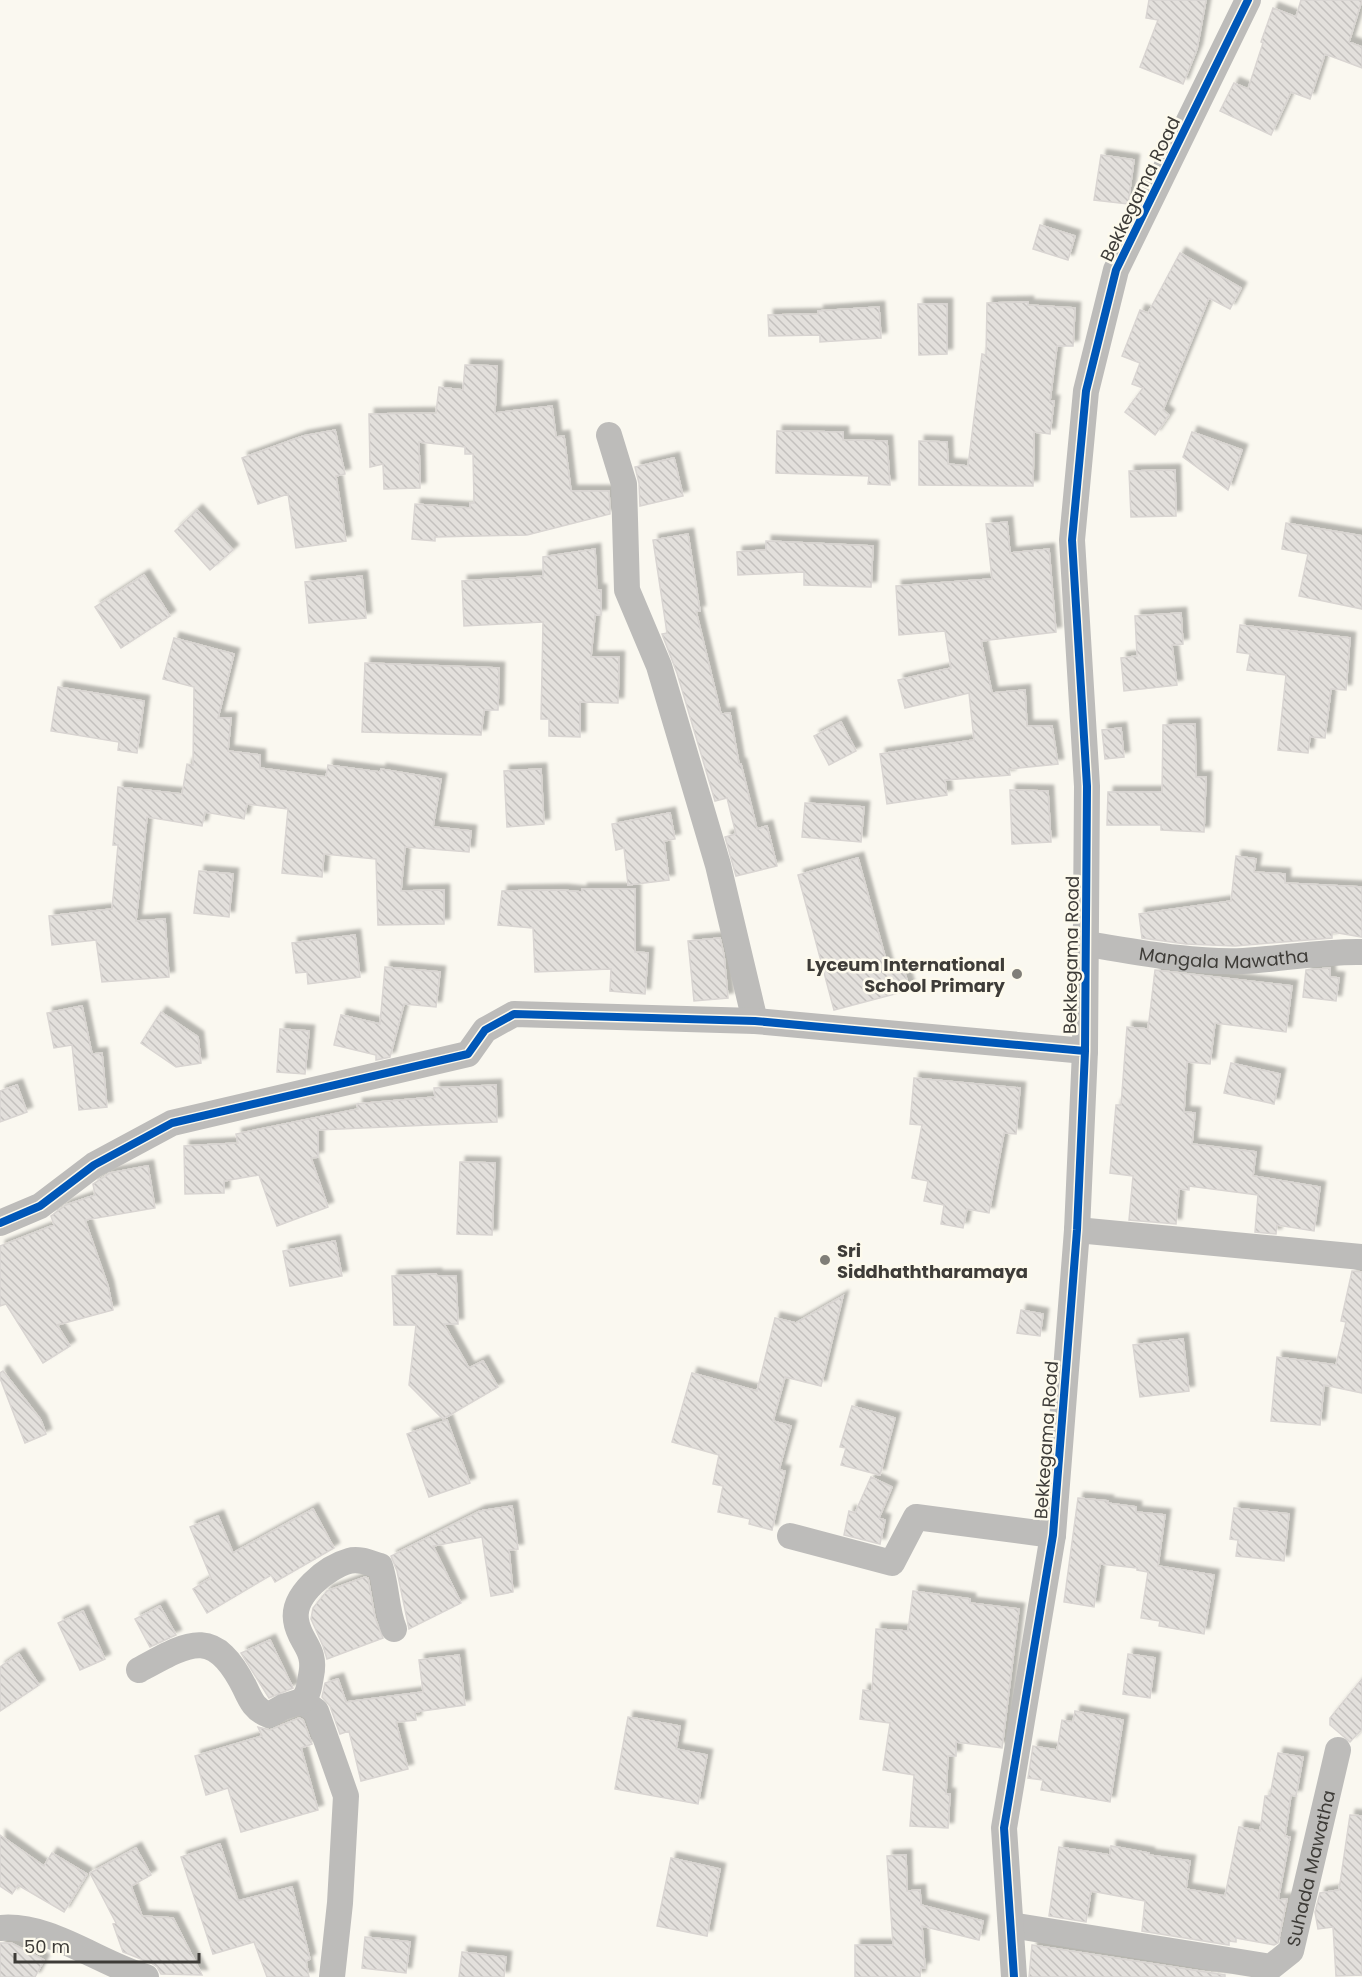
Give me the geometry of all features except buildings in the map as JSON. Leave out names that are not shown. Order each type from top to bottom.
[{"type":"street","name":"Bekkegama Road","points":[[1014,1977],[1004,1828],[1053,1536],[1077,1230],[1085,1051],[1087,786],[1072,540],[1086,391],[1116,270],[1248,0]]},
{"type":"street","points":[[609,435],[624,484],[627,590],[659,666],[727,897],[755,1021]]},
{"type":"street","name":"Mangala Mawatha","points":[[1087,944],[1173,957],[1242,961],[1291,955],[1362,952]]},
{"type":"street","points":[[0,1223],[40,1206],[94,1165],[172,1123],[468,1053],[485,1030],[514,1014],[755,1021],[1085,1051]]},
{"type":"street","points":[[1077,1230],[1362,1257]]},
{"type":"street","points":[[790,1536],[892,1563],[916,1517],[1053,1536]]},
{"type":"street","points":[[139,1670],[168,1654],[190,1646],[209,1645],[224,1655],[236,1670],[258,1711],[269,1715],[283,1707],[302,1701],[309,1693],[314,1664],[296,1619],[298,1604],[308,1587],[349,1561],[365,1561],[380,1566],[385,1580],[394,1629]]},
{"type":"street","points":[[302,1701],[316,1711],[346,1796],[340,1903],[332,1977]]},
{"type":"street","name":"Suhada Mawatha","points":[[1011,1925],[1271,1967],[1291,1951],[1338,1750]]},
{"type":"street","points":[[0,1928],[11,1927],[36,1932],[146,1977]]},
{"type":"cycle path","points":[[1014,1977],[1004,1828],[1053,1535],[1077,1230],[1085,1051],[1087,786],[1072,540],[1086,391],[1116,270],[1248,0]]},
{"type":"cycle path","points":[[0,1223],[40,1206],[94,1165],[172,1123],[468,1054],[485,1030],[514,1014],[755,1021],[1085,1051]]},
{"type":"place","name":"Lyceum International School Primary","points":[[1017,974]]},
{"type":"place","name":"Sri Siddhaththaramaya","points":[[825,1260]]}]
